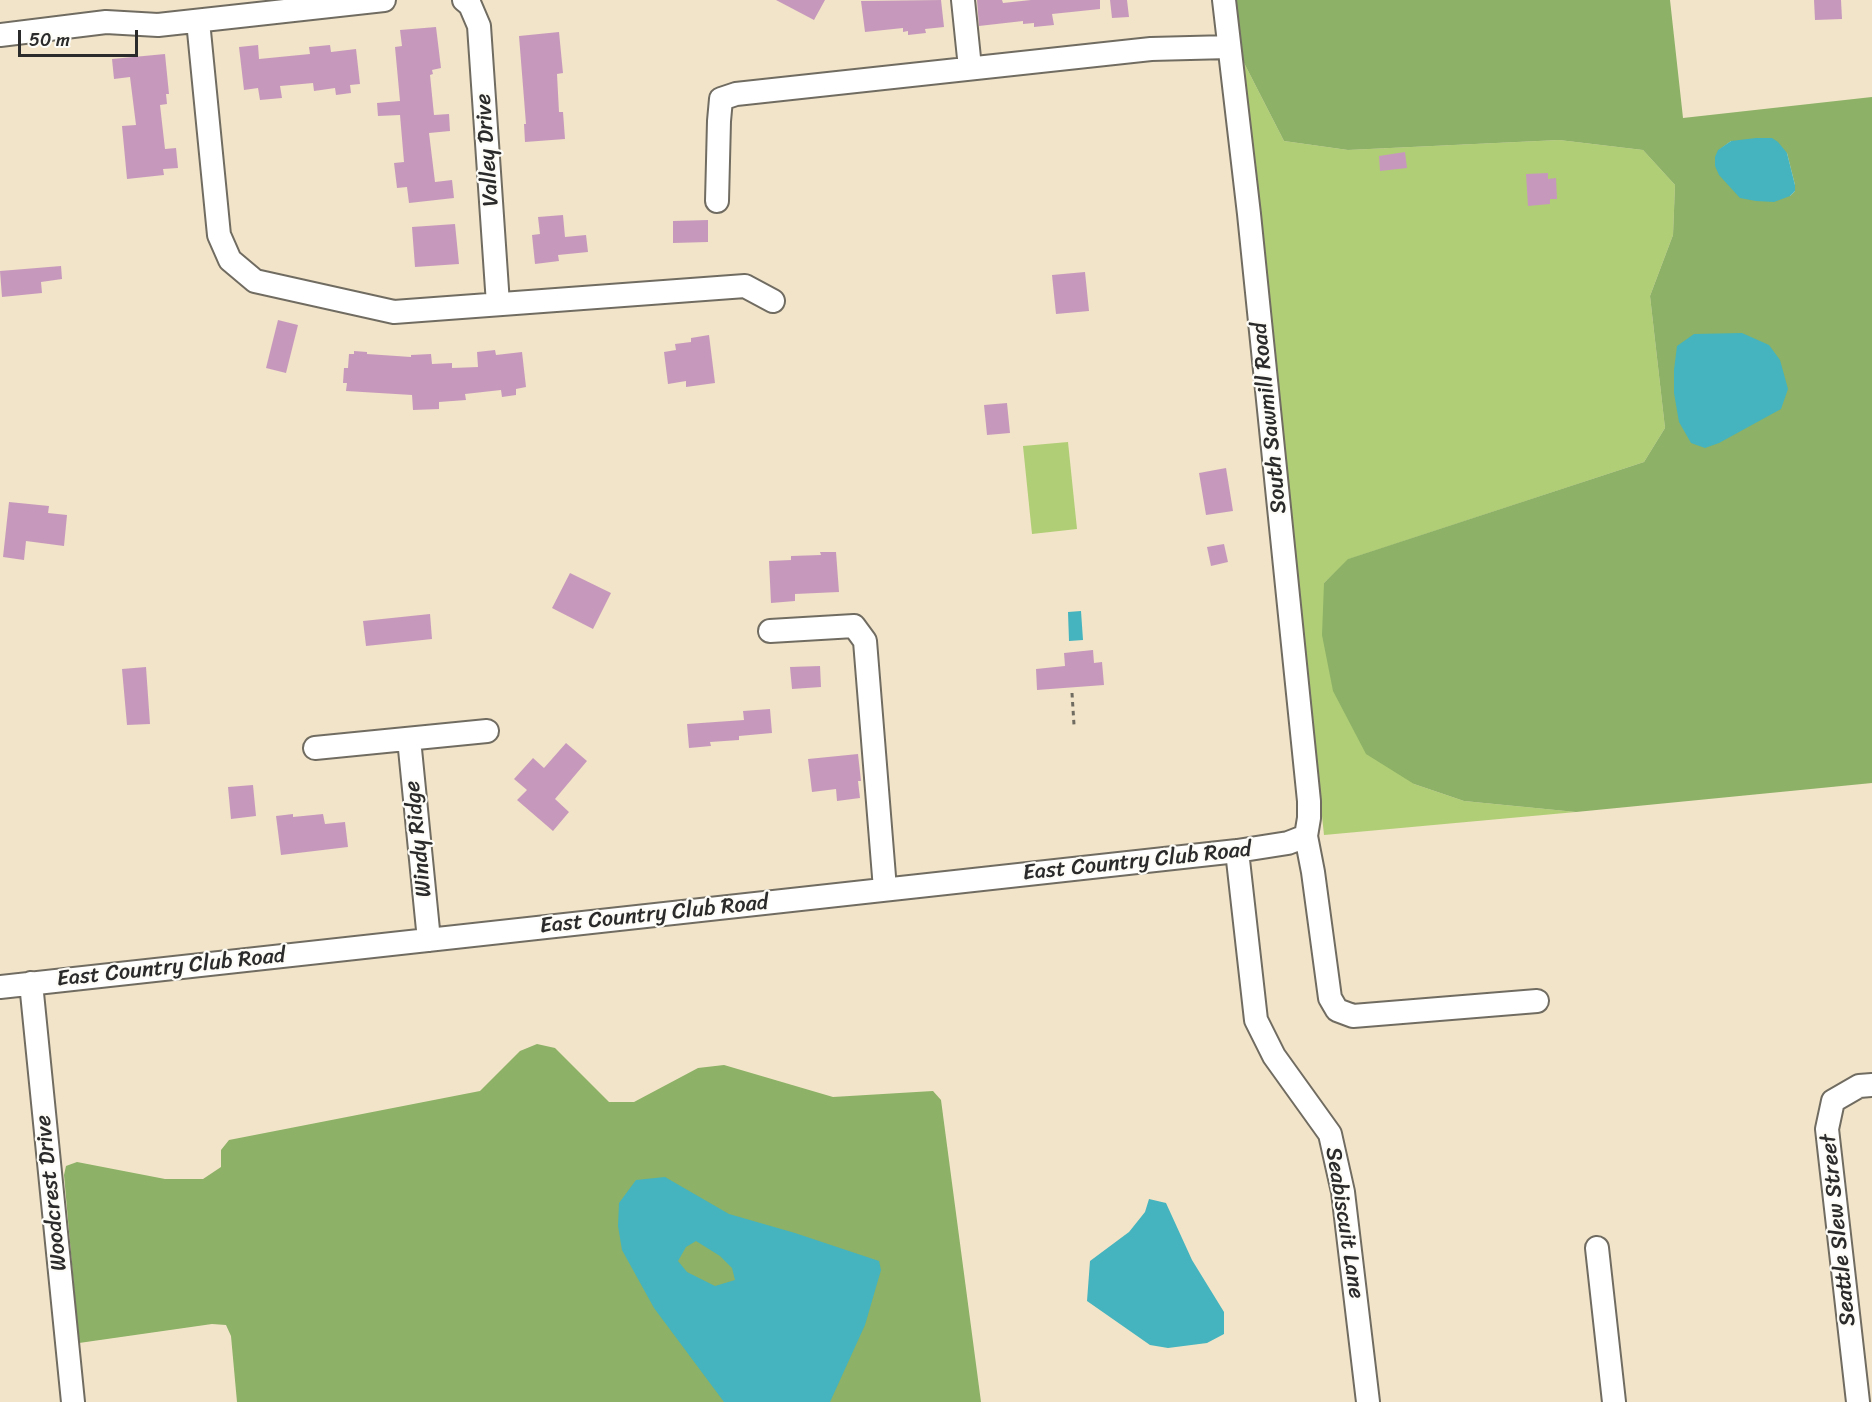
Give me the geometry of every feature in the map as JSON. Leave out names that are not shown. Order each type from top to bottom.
[{"type":"street","points":[[0,35],[106,22],[158,25],[384,0]]},
{"type":"street","name":"Valley Drive","points":[[464,0],[470,5],[479,26],[498,304]]},
{"type":"street","points":[[963,0],[969,57]]},
{"type":"street","name":"South Sawmill Road","points":[[1224,0],[1249,214],[1309,801],[1306,836],[1330,998],[1337,1010],[1353,1016],[1537,1001]]},
{"type":"street","points":[[198,21],[219,235],[230,260],[255,281],[394,312],[745,286],[773,301]]},
{"type":"street","points":[[855,69],[1154,35]]},
{"type":"street","points":[[717,201],[721,99],[736,94],[1139,50],[1229,47]]},
{"type":"street","points":[[770,631],[854,626],[865,641],[885,889]]},
{"type":"street","points":[[315,748],[487,731]]},
{"type":"street","name":"Windy Ridge","points":[[409,739],[429,940]]},
{"type":"street","name":"East Country Club Road","points":[[0,987],[1237,851],[1288,843],[1306,836]]},
{"type":"street","name":"Seabiscuit Lane","points":[[1237,851],[1256,1020],[1274,1056],[1330,1134],[1343,1192],[1368,1402]]},
{"type":"street","name":"Woodcrest Drive","points":[[31,983],[73,1402]]},
{"type":"street","name":"Seattle Slew Street","points":[[1858,1402],[1827,1129],[1833,1101],[1859,1086],[1872,1085]]},
{"type":"street","points":[[1597,1248],[1614,1402]]},
{"type":"path","points":[[1072,693],[1074,725]]},
{"type":"green space","points":[[1235,0],[1670,0],[1683,118],[1872,97],[1872,783],[1576,812],[1464,801],[1414,784],[1366,754],[1333,691],[1322,635],[1324,583],[1348,559],[1644,462],[1665,428],[1650,296],[1673,235],[1675,185],[1643,150],[1559,140],[1348,150],[1284,141],[1242,59]],"holes":[[[1731,141],[1787,153],[1795,185],[1795,191],[1790,196],[1719,150]]]},
{"type":"green space","points":[[1242,59],[1284,141],[1348,150],[1559,140],[1643,150],[1675,185],[1673,235],[1650,296],[1665,428],[1644,462],[1349,559],[1324,583],[1414,784],[1464,801],[1576,812],[1324,835]]},
{"type":"green space","points":[[1068,442],[1077,529],[1032,534],[1023,446]]},
{"type":"green space","points":[[537,1044],[555,1048],[609,1102],[634,1102],[698,1068],[724,1065],[833,1097],[933,1091],[941,1100],[981,1402],[237,1402],[231,1336],[226,1325],[212,1324],[79,1343],[64,1175],[66,1166],[77,1162],[165,1179],[203,1179],[221,1167],[221,1150],[229,1140],[480,1091],[520,1051]]},
{"type":"water","points":[[1772,138],[1787,153],[1795,185],[1795,191],[1790,196],[1774,202],[1740,198],[1719,175],[1715,166],[1718,150],[1731,141]]},
{"type":"water","points":[[1742,333],[1769,345],[1780,360],[1788,389],[1781,409],[1719,443],[1705,448],[1691,443],[1679,422],[1674,393],[1677,346],[1694,334]]},
{"type":"water","points":[[1081,611],[1083,640],[1069,641],[1068,612]]},
{"type":"water","points":[[665,1177],[729,1214],[879,1261],[881,1270],[865,1325],[830,1402],[724,1402],[654,1308],[622,1250],[618,1226],[619,1203],[636,1180]],"holes":[[[696,1241],[720,1256],[732,1268],[735,1280],[715,1286],[687,1272],[678,1261],[686,1247]]]},
{"type":"water","points":[[1149,1199],[1166,1203],[1192,1260],[1224,1312],[1224,1334],[1207,1343],[1168,1348],[1150,1345],[1087,1301],[1090,1261],[1129,1232],[1145,1212]]},
{"type":"building","points":[[776,0],[825,0],[814,20]]},
{"type":"building","points":[[941,0],[944,27],[925,29],[926,33],[908,35],[908,31],[903,32],[903,28],[865,32],[861,1]]},
{"type":"building","points":[[977,0],[1002,0],[1003,3],[1031,0],[1100,0],[1100,9],[1052,14],[1054,25],[1034,27],[1034,23],[1023,24],[1023,21],[979,26]]},
{"type":"building","points":[[1110,0],[1127,0],[1129,17],[1112,18]]},
{"type":"building","points":[[1814,0],[1841,0],[1842,19],[1815,20]]},
{"type":"building","points":[[436,27],[441,68],[432,70],[433,74],[430,75],[434,115],[449,114],[450,131],[429,133],[435,182],[452,180],[454,198],[409,203],[407,187],[397,188],[394,163],[404,162],[400,115],[378,116],[377,103],[400,101],[395,47],[402,46],[400,30]]},
{"type":"building","points":[[559,32],[563,73],[557,74],[559,112],[563,112],[565,139],[525,142],[524,124],[526,124],[519,36]]},
{"type":"building","points":[[258,45],[259,59],[310,54],[309,47],[330,45],[331,52],[356,49],[360,84],[350,85],[351,93],[336,95],[335,88],[314,91],[313,83],[280,86],[282,98],[260,100],[258,88],[244,90],[239,47]]},
{"type":"building","points":[[165,54],[169,94],[166,94],[167,104],[160,105],[165,149],[176,148],[178,168],[163,169],[164,175],[127,179],[122,126],[136,125],[130,77],[114,79],[112,59]]},
{"type":"building","points":[[1405,152],[1407,168],[1380,171],[1379,156]]},
{"type":"building","points":[[1548,173],[1548,179],[1556,178],[1557,199],[1550,199],[1550,204],[1528,206],[1526,174]]},
{"type":"building","points":[[563,215],[565,237],[586,235],[588,252],[558,255],[559,261],[535,264],[532,235],[540,234],[538,217]]},
{"type":"building","points":[[708,220],[708,242],[673,243],[673,221]]},
{"type":"building","points":[[455,224],[459,264],[415,267],[412,227]]},
{"type":"building","points":[[61,266],[62,279],[41,282],[42,293],[2,297],[0,271]]},
{"type":"building","points":[[1085,272],[1089,311],[1056,314],[1052,275]]},
{"type":"building","points":[[278,320],[298,325],[286,373],[266,368]]},
{"type":"building","points":[[709,335],[715,383],[686,387],[686,381],[668,384],[664,352],[676,350],[675,344],[691,342],[691,338]]},
{"type":"building","points":[[495,350],[496,355],[522,352],[526,387],[516,389],[516,395],[502,397],[501,390],[465,394],[466,400],[439,402],[439,409],[413,410],[412,395],[346,391],[347,383],[343,383],[344,368],[348,368],[349,354],[354,354],[354,351],[411,357],[411,355],[431,354],[432,364],[452,363],[452,368],[478,367],[477,352]]},
{"type":"building","points":[[1007,403],[1010,433],[987,435],[984,405]]},
{"type":"building","points":[[1226,468],[1233,511],[1206,515],[1199,473]]},
{"type":"building","points":[[9,502],[49,506],[48,513],[67,515],[64,546],[26,541],[24,560],[3,557]]},
{"type":"building","points":[[1224,544],[1228,562],[1211,566],[1207,547]]},
{"type":"building","points":[[820,552],[836,552],[839,592],[795,594],[795,601],[771,603],[769,561],[791,560],[791,556],[821,555]]},
{"type":"building","points":[[570,573],[611,593],[593,629],[552,608]]},
{"type":"building","points":[[430,614],[432,639],[366,646],[363,621]]},
{"type":"building","points":[[1093,650],[1094,663],[1102,662],[1104,685],[1037,690],[1036,669],[1065,666],[1064,653]]},
{"type":"building","points":[[820,666],[821,687],[792,689],[790,667]]},
{"type":"building","points":[[146,667],[150,724],[127,725],[122,669]]},
{"type":"building","points":[[770,709],[772,733],[739,736],[739,740],[710,742],[711,746],[689,748],[687,724],[744,720],[743,711]]},
{"type":"building","points":[[566,743],[587,761],[555,799],[569,812],[553,831],[517,800],[527,790],[514,779],[533,758],[544,768]]},
{"type":"building","points":[[858,754],[860,798],[837,801],[836,789],[812,792],[808,759]]},
{"type":"building","points":[[253,785],[256,816],[231,819],[228,787]]},
{"type":"building","points":[[293,814],[293,817],[323,814],[325,824],[345,822],[348,847],[281,855],[276,816]]}]
